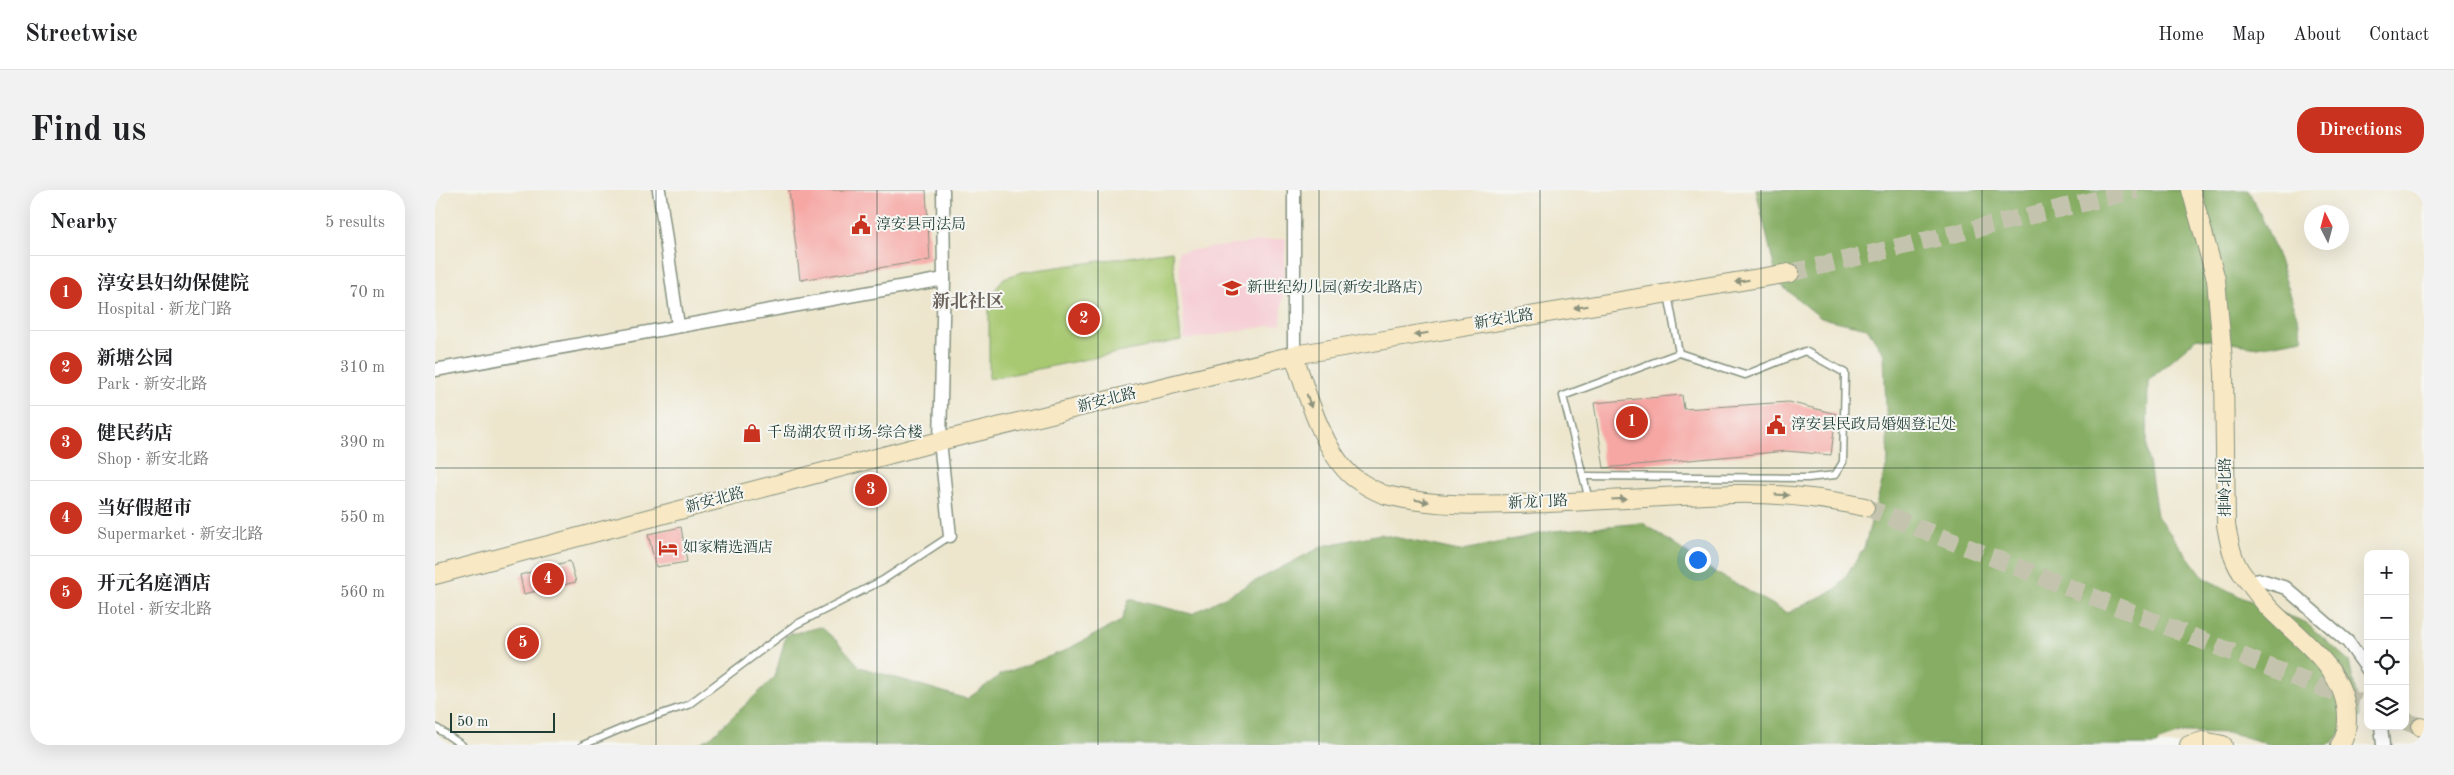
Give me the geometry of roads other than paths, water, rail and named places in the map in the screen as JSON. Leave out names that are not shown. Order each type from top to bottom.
[{"type":"main road","name":"排岭北路","points":[[2191,190],[2216,279],[2224,372],[2226,525],[2230,548],[2239,570],[2267,606],[2334,674],[2343,693],[2347,714],[2344,740],[2340,745]]},
{"type":"main road","name":"新安北路","points":[[435,575],[940,441],[1294,355],[1790,273]]},
{"type":"main road","name":"新龙门路","points":[[1294,355],[1311,409],[1333,451],[1352,476],[1384,494],[1429,502],[1484,506],[1735,494],[1778,495],[1827,499],[1865,507]]},
{"type":"main road","points":[[2189,745],[2203,741],[2223,745]]},
{"type":"street","points":[[659,190],[679,326]]},
{"type":"street","points":[[943,190],[944,278],[940,441],[950,536]]},
{"type":"street","points":[[1294,190],[1294,355]]},
{"type":"street","points":[[435,370],[944,278]]},
{"type":"street","points":[[2249,582],[2261,580],[2286,588],[2348,642],[2364,664]]},
{"type":"street","points":[[2381,730],[2383,745]]},
{"type":"lane","points":[[1668,293],[1679,353]]},
{"type":"lane","points":[[1583,476],[1808,478],[1835,475],[1843,462],[1845,373],[1805,351],[1745,375],[1679,353],[1563,396],[1589,501]]},
{"type":"lane","points":[[583,745],[635,723],[688,705],[795,625],[883,580],[950,536]]},
{"type":"lane","points":[[435,727],[462,745]]},
{"type":"tunnel","points":[[1790,273],[2137,190]]},
{"type":"tunnel","points":[[1865,507],[2364,704]]},
{"type":"tunnel","points":[[2409,722],[2421,727]]},
{"type":"place","name":"淳安县司法局","points":[[861,225]]},
{"type":"place","name":"新世纪幼儿园(新安北路店)","points":[[1232,288]]},
{"type":"place","name":"新塘公园","points":[[1084,319]]},
{"type":"place","name":"淳安县妇幼保健院","points":[[1632,422]]},
{"type":"place","name":"淳安县民政局婚姻登记处","points":[[1776,425]]},
{"type":"place","name":"千岛湖农贸市场-综合楼","points":[[752,433]]},
{"type":"place","name":"健民药店","points":[[871,490]]},
{"type":"place","name":"如家精选酒店","points":[[668,548]]},
{"type":"place","name":"当好假超市","points":[[548,579]]},
{"type":"place","name":"开元名庭酒店","points":[[523,643]]},
{"type":"district","name":"新北社区","points":[[968,302]]}]
